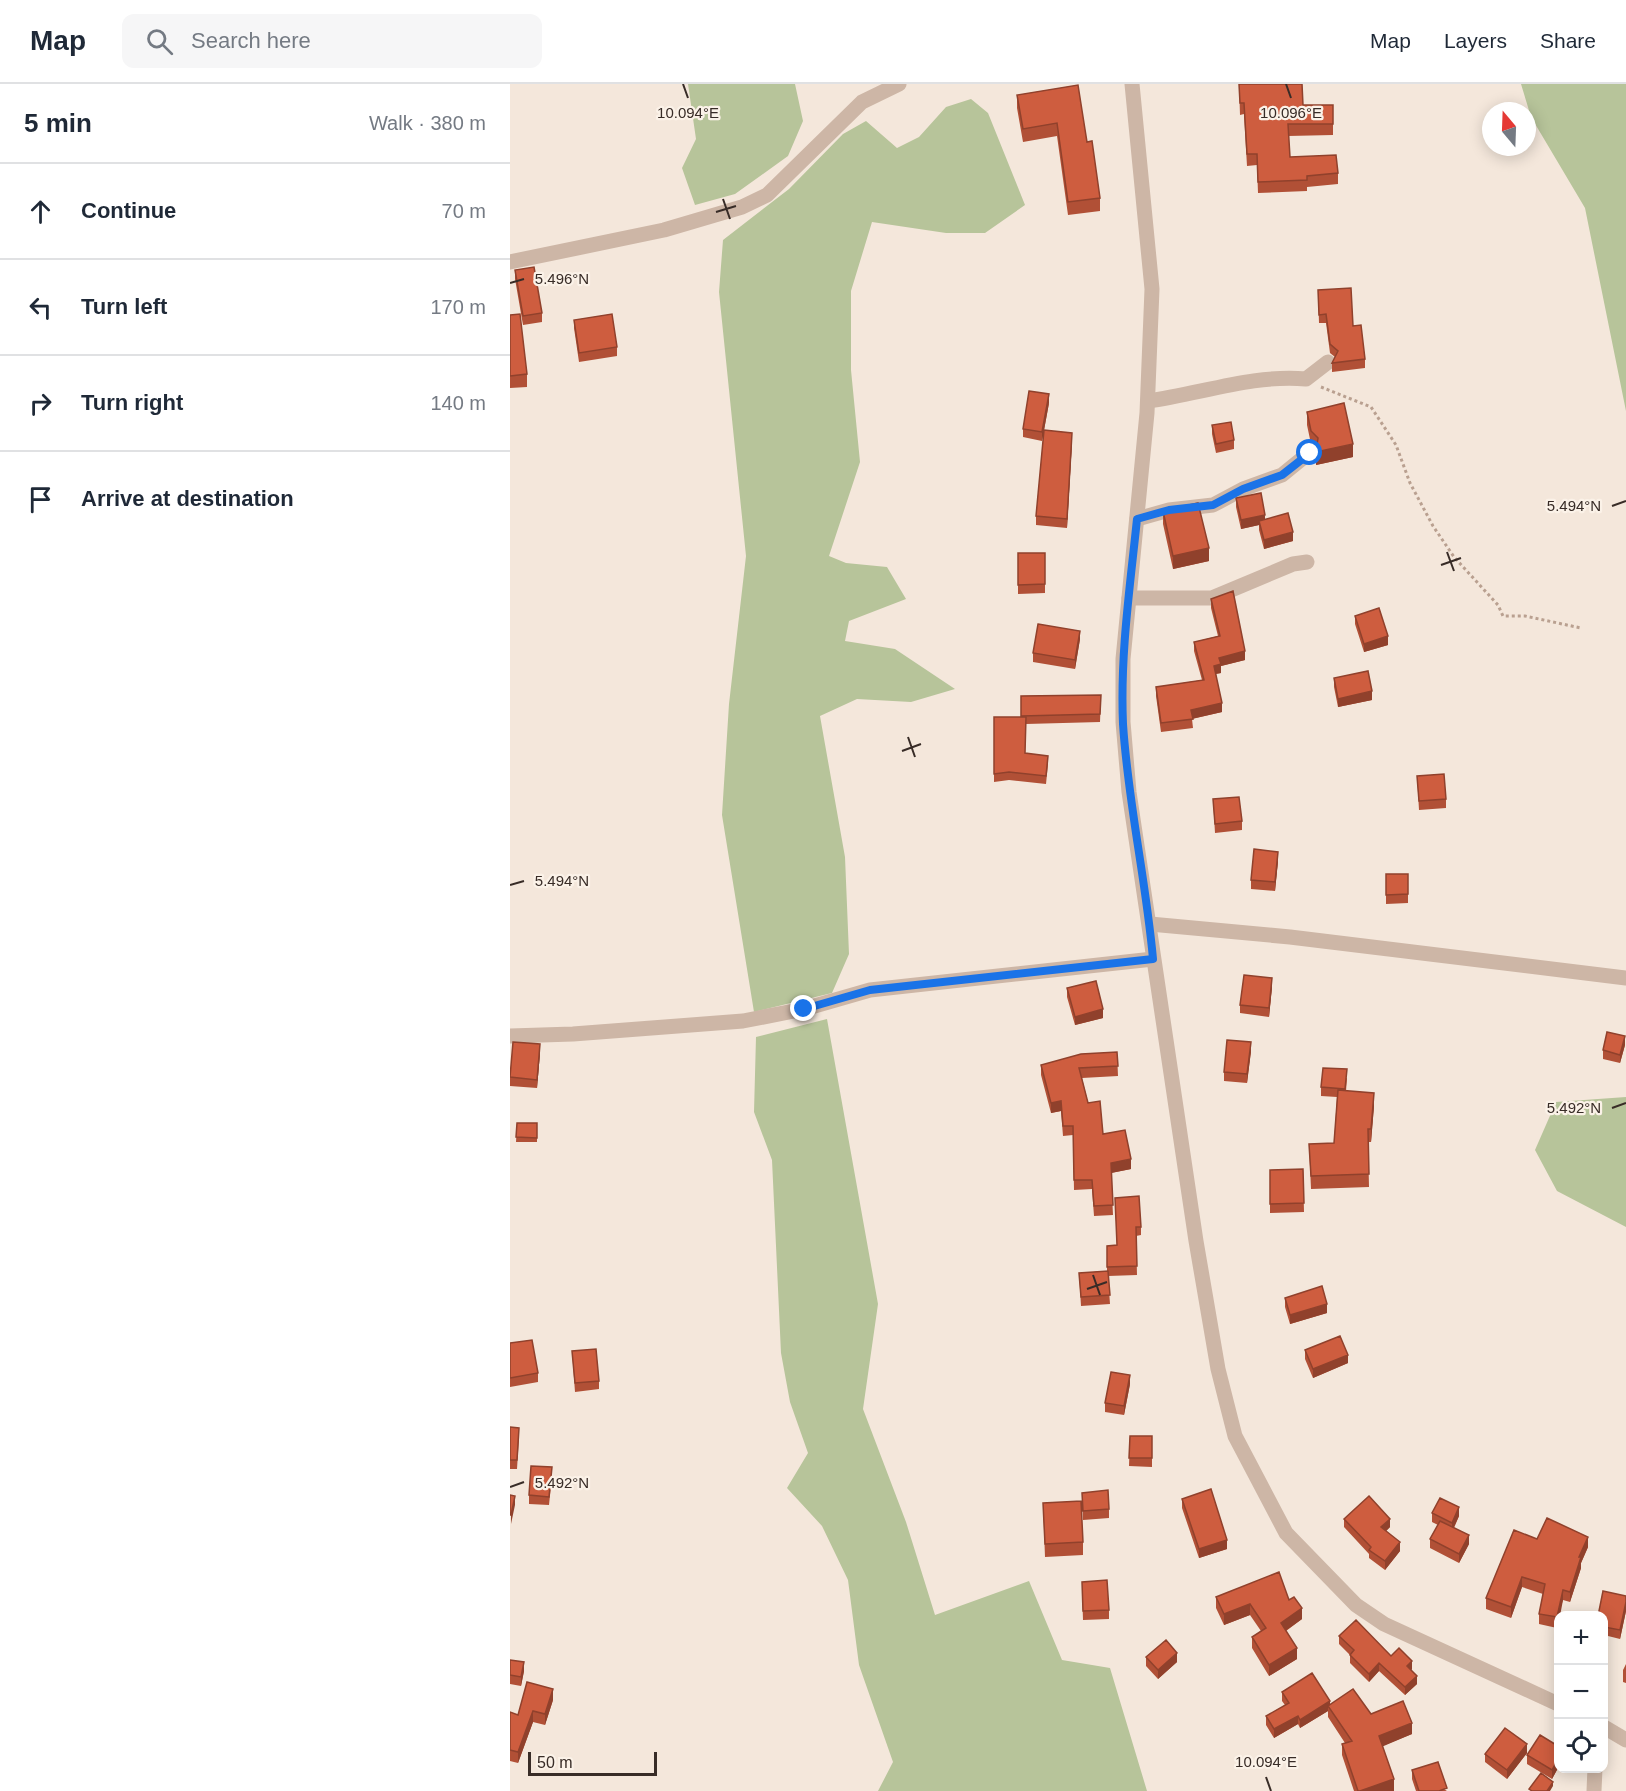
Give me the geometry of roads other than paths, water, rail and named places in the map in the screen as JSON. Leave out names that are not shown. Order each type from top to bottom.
[{"type":"street","points":[[510,262],[664,230],[742,207],[767,195],[862,102],[899,84]]},
{"type":"street","points":[[1132,84],[1152,289],[1148,401],[1123,659],[1123,722],[1129,792],[1150,924],[1153,959],[1218,1369],[1235,1436],[1286,1533],[1356,1605],[1384,1624],[1554,1702]]},
{"type":"street","points":[[1148,401],[1262,380],[1284,377],[1306,379],[1328,362]]},
{"type":"street","points":[[1137,519],[1169,510],[1213,505],[1243,489],[1282,475],[1310,453]]},
{"type":"street","points":[[1129,598],[1212,598],[1293,564],[1308,562]]},
{"type":"street","points":[[1150,924],[1301,939],[1626,978]]},
{"type":"street","points":[[510,1036],[573,1034],[743,1021],[804,1009],[870,990],[1153,959]]},
{"type":"street","points":[[1608,1729],[1626,1740]]},
{"type":"street","points":[[1594,1791],[1595,1773]]}]
